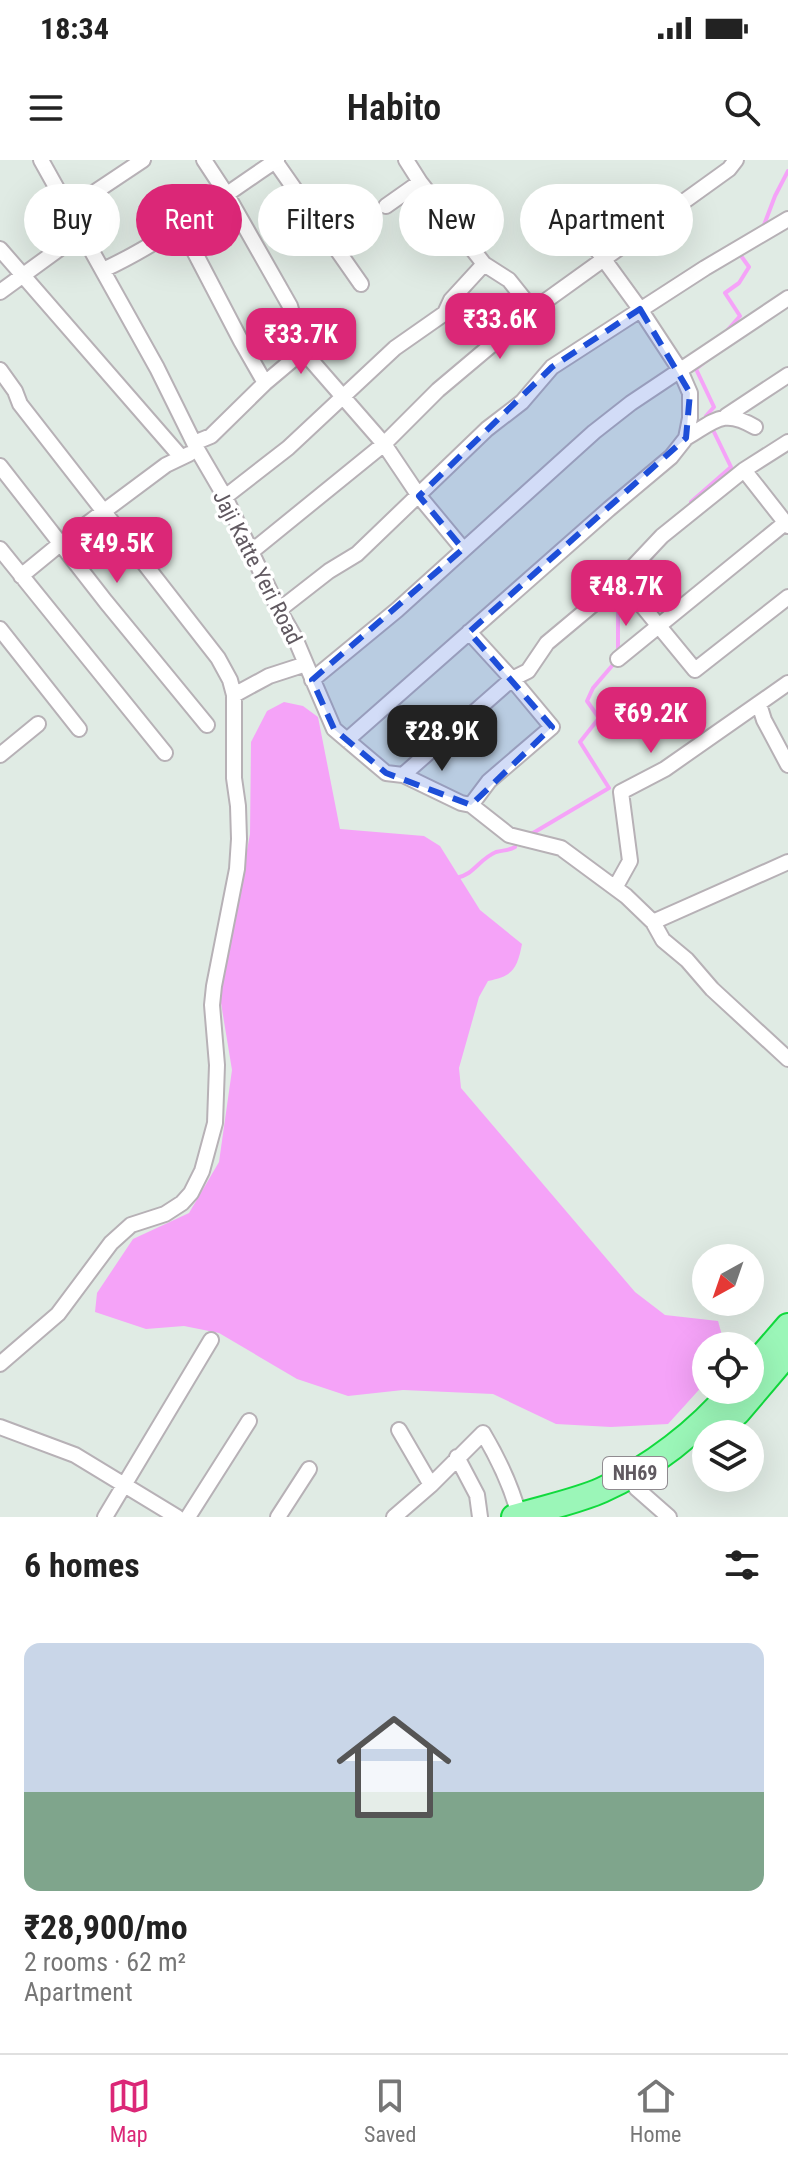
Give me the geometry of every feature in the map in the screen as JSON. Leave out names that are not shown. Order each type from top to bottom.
[{"type":"highway","points":[[764,1354],[788,1326]]},
{"type":"highway","points":[[729,1420],[788,1353]]},
{"type":"highway","name":"NH69","points":[[516,1516],[599,1492],[629,1477],[690,1433],[719,1404]]},
{"type":"highway","name":"NH69","points":[[568,1515],[636,1488],[692,1450]]},
{"type":"street","name":"Jaji Katte Yeri Road","points":[[41,160],[54,184]]},
{"type":"street","points":[[107,184],[143,160]]},
{"type":"street","points":[[204,160],[220,184]]},
{"type":"street","points":[[406,160],[484,264],[509,280],[533,310]]},
{"type":"street","points":[[251,552],[384,444],[438,390],[533,310],[729,169],[736,160]]},
{"type":"street","points":[[242,185],[276,161],[361,284]]},
{"type":"street","points":[[386,206],[420,182]]},
{"type":"street","points":[[279,610],[329,571],[357,554],[487,429],[522,402],[552,367],[705,268],[788,219]]},
{"type":"street","points":[[242,221],[290,306],[303,351],[384,444],[419,496],[463,549]]},
{"type":"street","points":[[0,249],[181,457]]},
{"type":"street","points":[[103,270],[136,255]]},
{"type":"street","points":[[0,292],[49,256]]},
{"type":"street","name":"Jaji Katte Yeri Road","points":[[95,256],[225,497],[306,664],[269,676],[234,695]]},
{"type":"street","points":[[197,256],[265,383]]},
{"type":"street","points":[[602,256],[680,370],[690,393],[686,438]]},
{"type":"street","points":[[225,497],[288,448],[395,348],[445,313],[451,300],[484,264]]},
{"type":"street","points":[[312,680],[397,610],[594,432],[631,403],[788,298]]},
{"type":"street","points":[[21,576],[166,465],[211,436],[303,351]]},
{"type":"street","points":[[0,370],[20,404],[218,658],[230,680],[234,695],[234,778],[239,839],[237,869],[214,986],[212,1005],[217,1065],[215,1123],[202,1171],[182,1203],[165,1214],[131,1225],[111,1243],[58,1314],[0,1364]]},
{"type":"street","points":[[347,740],[671,457],[686,438],[788,375]]},
{"type":"street","points":[[726,416],[740,418],[755,427]]},
{"type":"street","points":[[403,775],[512,679],[528,671],[547,643],[621,580],[662,536],[744,470],[788,442]]},
{"type":"street","points":[[0,466],[207,725]]},
{"type":"street","points":[[618,659],[787,524],[744,470]]},
{"type":"street","points":[[3,557],[165,753]]},
{"type":"street","points":[[621,580],[695,670],[788,597]]},
{"type":"street","points":[[0,629],[79,729]]},
{"type":"street","points":[[469,632],[552,727],[489,781],[471,805]]},
{"type":"street","points":[[306,664],[334,729],[386,773],[403,775],[471,805],[509,835],[561,848],[615,888],[653,922],[663,940],[788,1059]]},
{"type":"street","points":[[615,888],[630,861],[621,792],[665,769],[788,683]]},
{"type":"street","points":[[759,704],[788,765]]},
{"type":"street","points":[[0,755],[38,724]]},
{"type":"street","points":[[653,922],[788,862]]},
{"type":"street","points":[[105,1517],[211,1340]]},
{"type":"street","points":[[188,1517],[249,1421]]},
{"type":"street","points":[[0,1427],[75,1455],[177,1517]]},
{"type":"street","points":[[399,1430],[431,1485]]},
{"type":"street","points":[[394,1517],[483,1433],[514,1494],[516,1516]]},
{"type":"street","points":[[457,1457],[477,1495],[480,1517]]},
{"type":"street","points":[[278,1517],[309,1469]]},
{"type":"street","points":[[636,1488],[669,1517]]},
{"type":"highlighted area","points":[[640,309],[690,393],[686,438],[469,632],[552,727],[471,805],[386,773],[334,729],[312,680],[463,549],[419,496],[552,367]]},
{"type":"shaded area","points":[[284,702],[303,706],[318,717],[340,829],[424,836],[440,846],[480,910],[522,944],[512,970],[503,977],[488,981],[479,997],[459,1068],[461,1088],[635,1292],[665,1315],[718,1321],[721,1332],[692,1332],[692,1397],[668,1424],[611,1427],[556,1424],[493,1394],[403,1390],[348,1396],[297,1379],[219,1333],[184,1326],[146,1329],[95,1312],[97,1293],[133,1239],[189,1213],[219,1162],[232,1070],[220,997],[250,834],[251,742],[267,711]]},
{"type":"waterway","points":[[764,225],[788,171]]},
{"type":"waterway","points":[[725,333],[740,316],[725,293],[739,283],[749,267],[739,253]]},
{"type":"waterway","points":[[706,416],[714,407],[696,369],[707,360]]},
{"type":"waterway","points":[[691,502],[731,467],[714,432]]},
{"type":"waterway","points":[[633,579],[658,550]]},
{"type":"waterway","points":[[618,652],[618,602],[625,590]]},
{"type":"waterway","points":[[528,836],[609,788],[580,742],[599,718],[587,701],[593,688],[617,660]]},
{"type":"waterway","points":[[456,878],[467,874],[490,855],[515,847]]}]
